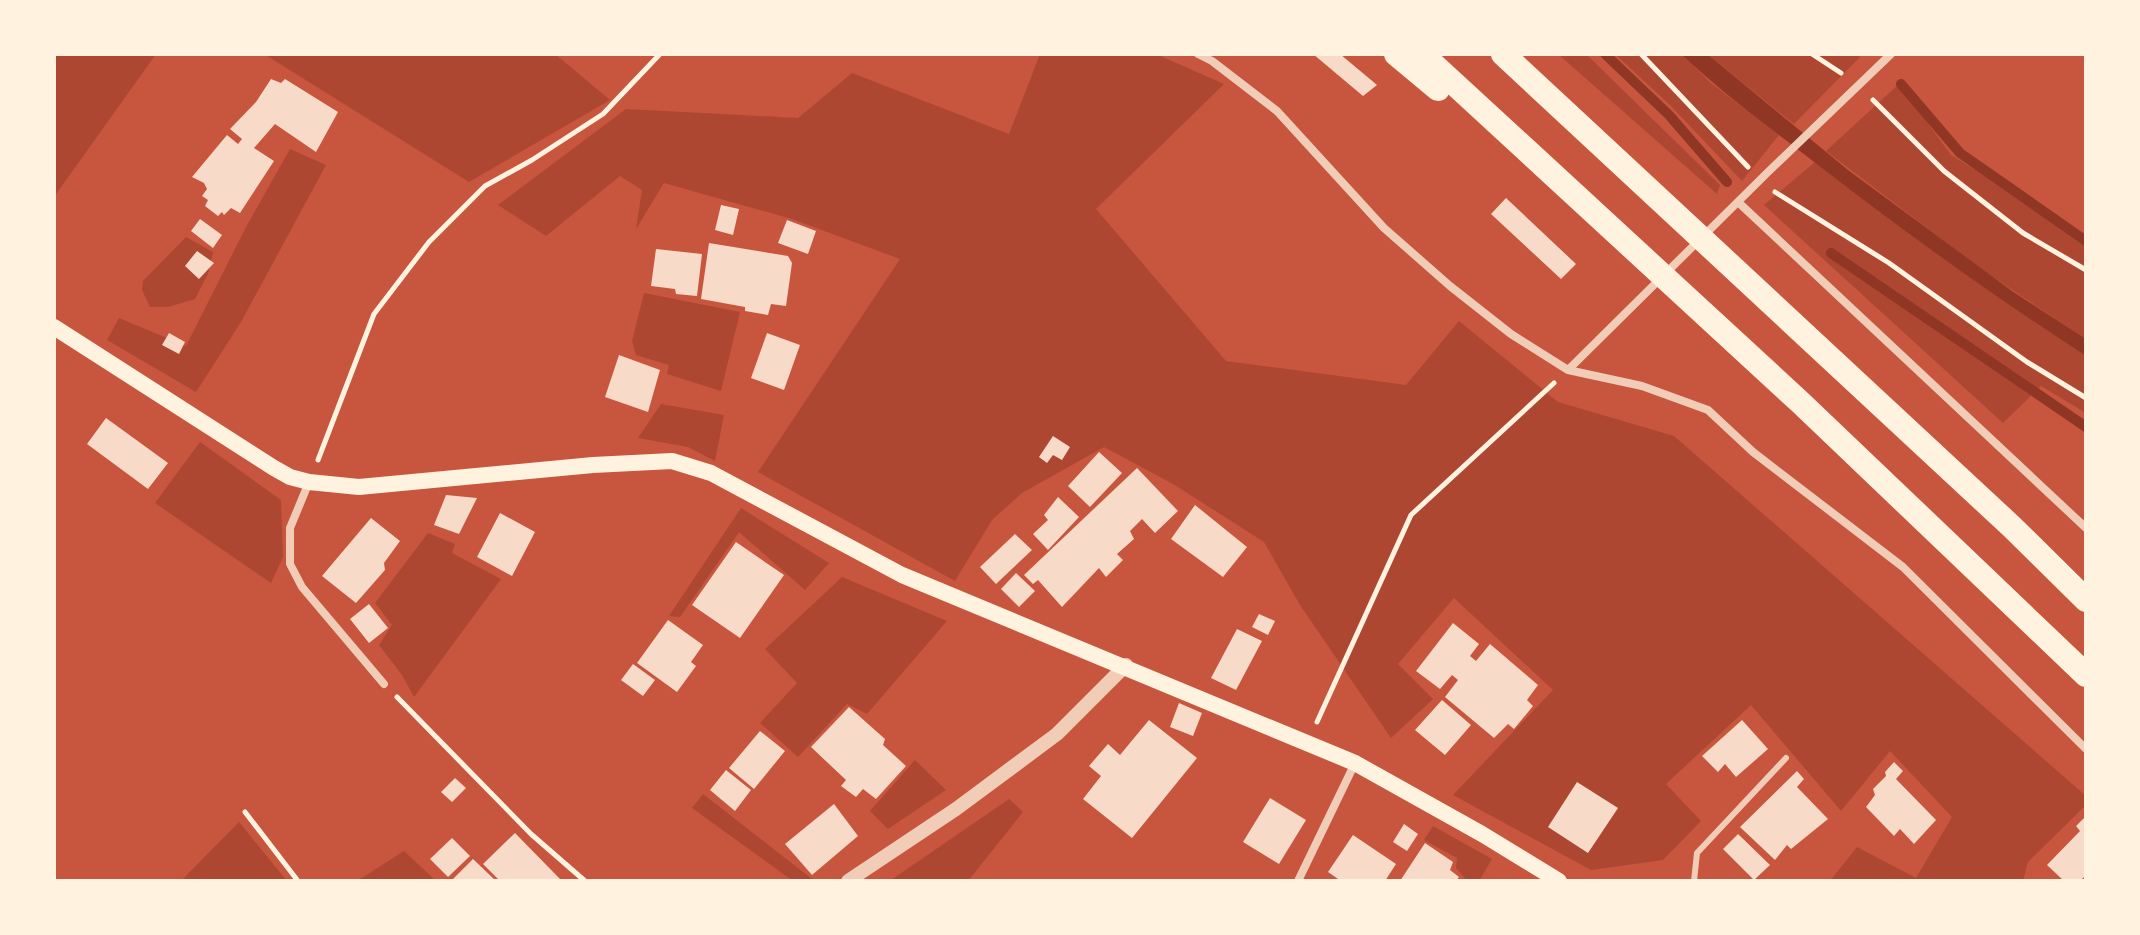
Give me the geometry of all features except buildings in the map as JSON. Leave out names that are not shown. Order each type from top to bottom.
[{"type":"highway","points":[[1396,54],[1620,237]]},
{"type":"highway","points":[[1422,54],[1801,403],[2086,675]]},
{"type":"highway","points":[[1503,54],[2012,527],[2086,600]]},
{"type":"main road","points":[[54,327],[274,468],[290,477],[309,482],[359,487],[593,465],[672,461],[711,473],[902,575],[1126,665],[1355,763],[1559,881]]},
{"type":"street","points":[[1198,54],[1212,61],[1277,111],[1384,228],[1511,334],[1568,370],[1642,386],[1708,410],[1753,452],[1903,567],[2086,749]]},
{"type":"street","points":[[1568,370],[1891,54]]},
{"type":"street","points":[[1738,202],[2086,528]]},
{"type":"street","points":[[309,482],[290,528],[290,564],[302,587],[384,684]]},
{"type":"street","points":[[848,881],[956,809],[1057,734],[1126,665]]},
{"type":"street","points":[[1298,881],[1355,763]]},
{"type":"lane","points":[[1694,881],[1697,853],[1786,758]]},
{"type":"path","points":[[309,482],[374,314],[429,242],[485,186],[603,114],[660,54]]},
{"type":"path","points":[[1641,54],[1782,198],[1889,263],[2027,362],[2086,398]]},
{"type":"path","points":[[1812,54],[1859,85],[1944,171],[2023,233],[2086,270]]},
{"type":"path","points":[[1309,742],[1411,515],[1568,370]]},
{"type":"path","points":[[384,684],[531,834],[585,881]]},
{"type":"path","points":[[245,812],[298,881]]},
{"type":"shaded area","points":[[54,54],[156,54],[54,197]]},
{"type":"shaded area","points":[[264,54],[555,54],[610,100],[469,182]]},
{"type":"shaded area","points":[[1040,54],[1156,54],[1224,84],[1096,209],[1226,361],[1406,385],[1459,321],[1558,402],[1674,436],[2086,796],[2086,805],[2028,862],[2023,881],[1830,881],[1857,847],[1916,878],[1952,817],[1890,751],[1841,811],[1751,705],[1666,784],[1701,821],[1663,860],[1591,870],[1453,795],[1553,690],[1454,598],[1398,664],[1433,699],[1391,738],[1300,605],[1264,542],[1173,484],[1104,447],[1022,493],[992,520],[955,581],[758,472],[900,259],[792,219],[664,183],[636,229],[642,190],[620,176],[546,236],[498,205],[626,109],[798,118],[852,73],[1009,134]]},
{"type":"shaded area","points":[[1558,54],[1586,54],[1720,185],[1717,194]]},
{"type":"shaded area","points":[[1615,54],[1681,54],[1711,83],[1779,135],[1742,181],[1671,106]]},
{"type":"shaded area","points":[[1681,54],[1707,54],[1848,170],[2012,291],[2086,339],[2086,356],[1980,285],[1877,210],[1744,108]]},
{"type":"shaded area","points":[[1707,54],[1855,54],[1860,57],[1794,124]]},
{"type":"shaded area","points":[[1899,84],[1951,155],[2086,236],[2086,339],[1981,269],[1826,151]]},
{"type":"shaded area","points":[[290,149],[326,165],[241,322],[196,392],[107,340],[119,318],[186,346],[246,227]]},
{"type":"shaded area","points":[[1815,162],[1948,262],[2086,356],[2086,413],[2041,386],[2003,423],[1764,205]]},
{"type":"shaded area","points":[[186,237],[213,252],[208,274],[195,299],[168,307],[150,307],[142,290],[143,281]]},
{"type":"shaded area","points":[[644,293],[740,312],[721,391],[667,374],[669,365],[636,355],[632,341]]},
{"type":"shaded area","points":[[661,404],[724,415],[715,461],[688,447],[638,438]]},
{"type":"shaded area","points":[[200,442],[281,500],[283,557],[271,583],[155,503]]},
{"type":"shaded area","points":[[741,508],[829,563],[805,590],[739,532],[680,617],[669,616]]},
{"type":"shaded area","points":[[428,533],[455,544],[452,553],[501,579],[414,697],[379,645],[392,625],[375,603]]},
{"type":"shaded area","points":[[842,577],[947,621],[867,714],[847,704],[798,757],[760,723],[797,683],[765,649]]},
{"type":"shaded area","points":[[915,760],[946,790],[888,829],[870,811]]},
{"type":"shaded area","points":[[703,794],[812,879],[793,881],[692,808]]},
{"type":"shaded area","points":[[1009,799],[1023,812],[968,881],[891,880]]},
{"type":"shaded area","points":[[239,822],[287,881],[181,881]]},
{"type":"shaded area","points":[[1433,826],[1492,859],[1479,881],[1467,881],[1456,868],[1457,858],[1424,840]]},
{"type":"shaded area","points":[[404,851],[436,881],[357,881]]},
{"type":"waterway","points":[[1605,54],[1669,115],[1727,182]]},
{"type":"waterway","points":[[1901,84],[1960,153],[2086,241]]},
{"type":"waterway","points":[[1831,253],[2086,427]]}]
